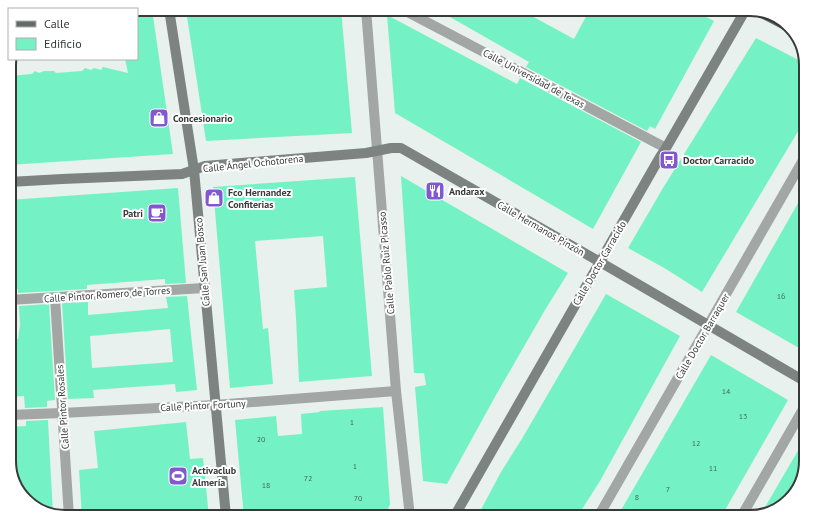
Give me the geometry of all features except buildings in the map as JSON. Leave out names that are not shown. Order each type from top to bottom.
[{"type":"street","name":"Calle San Juan Bosco","points":[[170,16],[194,170],[225,510]]},
{"type":"street","name":"Calle Pablo Ruiz Picasso","points":[[367,16],[396,391],[409,510]]},
{"type":"street","name":"Calle Universidad de Texas","points":[[415,16],[666,148]]},
{"type":"street","name":"Calle Doctor Carracido","points":[[458,510],[742,16]]},
{"type":"street","name":"Calle Hermanos Pinzón","points":[[377,151],[391,148],[401,148],[799,378]]},
{"type":"street","name":"Calle Ángel Ochotorena","points":[[16,182],[182,174],[205,166],[358,154],[377,151]]},
{"type":"street","name":"Calle Doctor Barraquer","points":[[602,510],[799,167]]},
{"type":"street","name":"Calle Pintor Romero de Torres","points":[[16,300],[204,288]]},
{"type":"street","name":"Calle Pintor Rosales","points":[[55,298],[69,510]]},
{"type":"street","name":"Calle Pintor Fortuny","points":[[16,415],[215,405],[396,391]]},
{"type":"street","points":[[745,510],[799,416]]},
{"type":"place","name":"Concesionario","points":[[159,118]]},
{"type":"place","name":"Doctor Carracido","points":[[669,160]]},
{"type":"place","name":"Andarax","points":[[435,191]]},
{"type":"place","name":"Fco Hernandez Confiterias","points":[[214,198]]},
{"type":"place","name":"Patri","points":[[157,213]]},
{"type":"place","name":"Activaclub Almería","points":[[178,476]]}]
